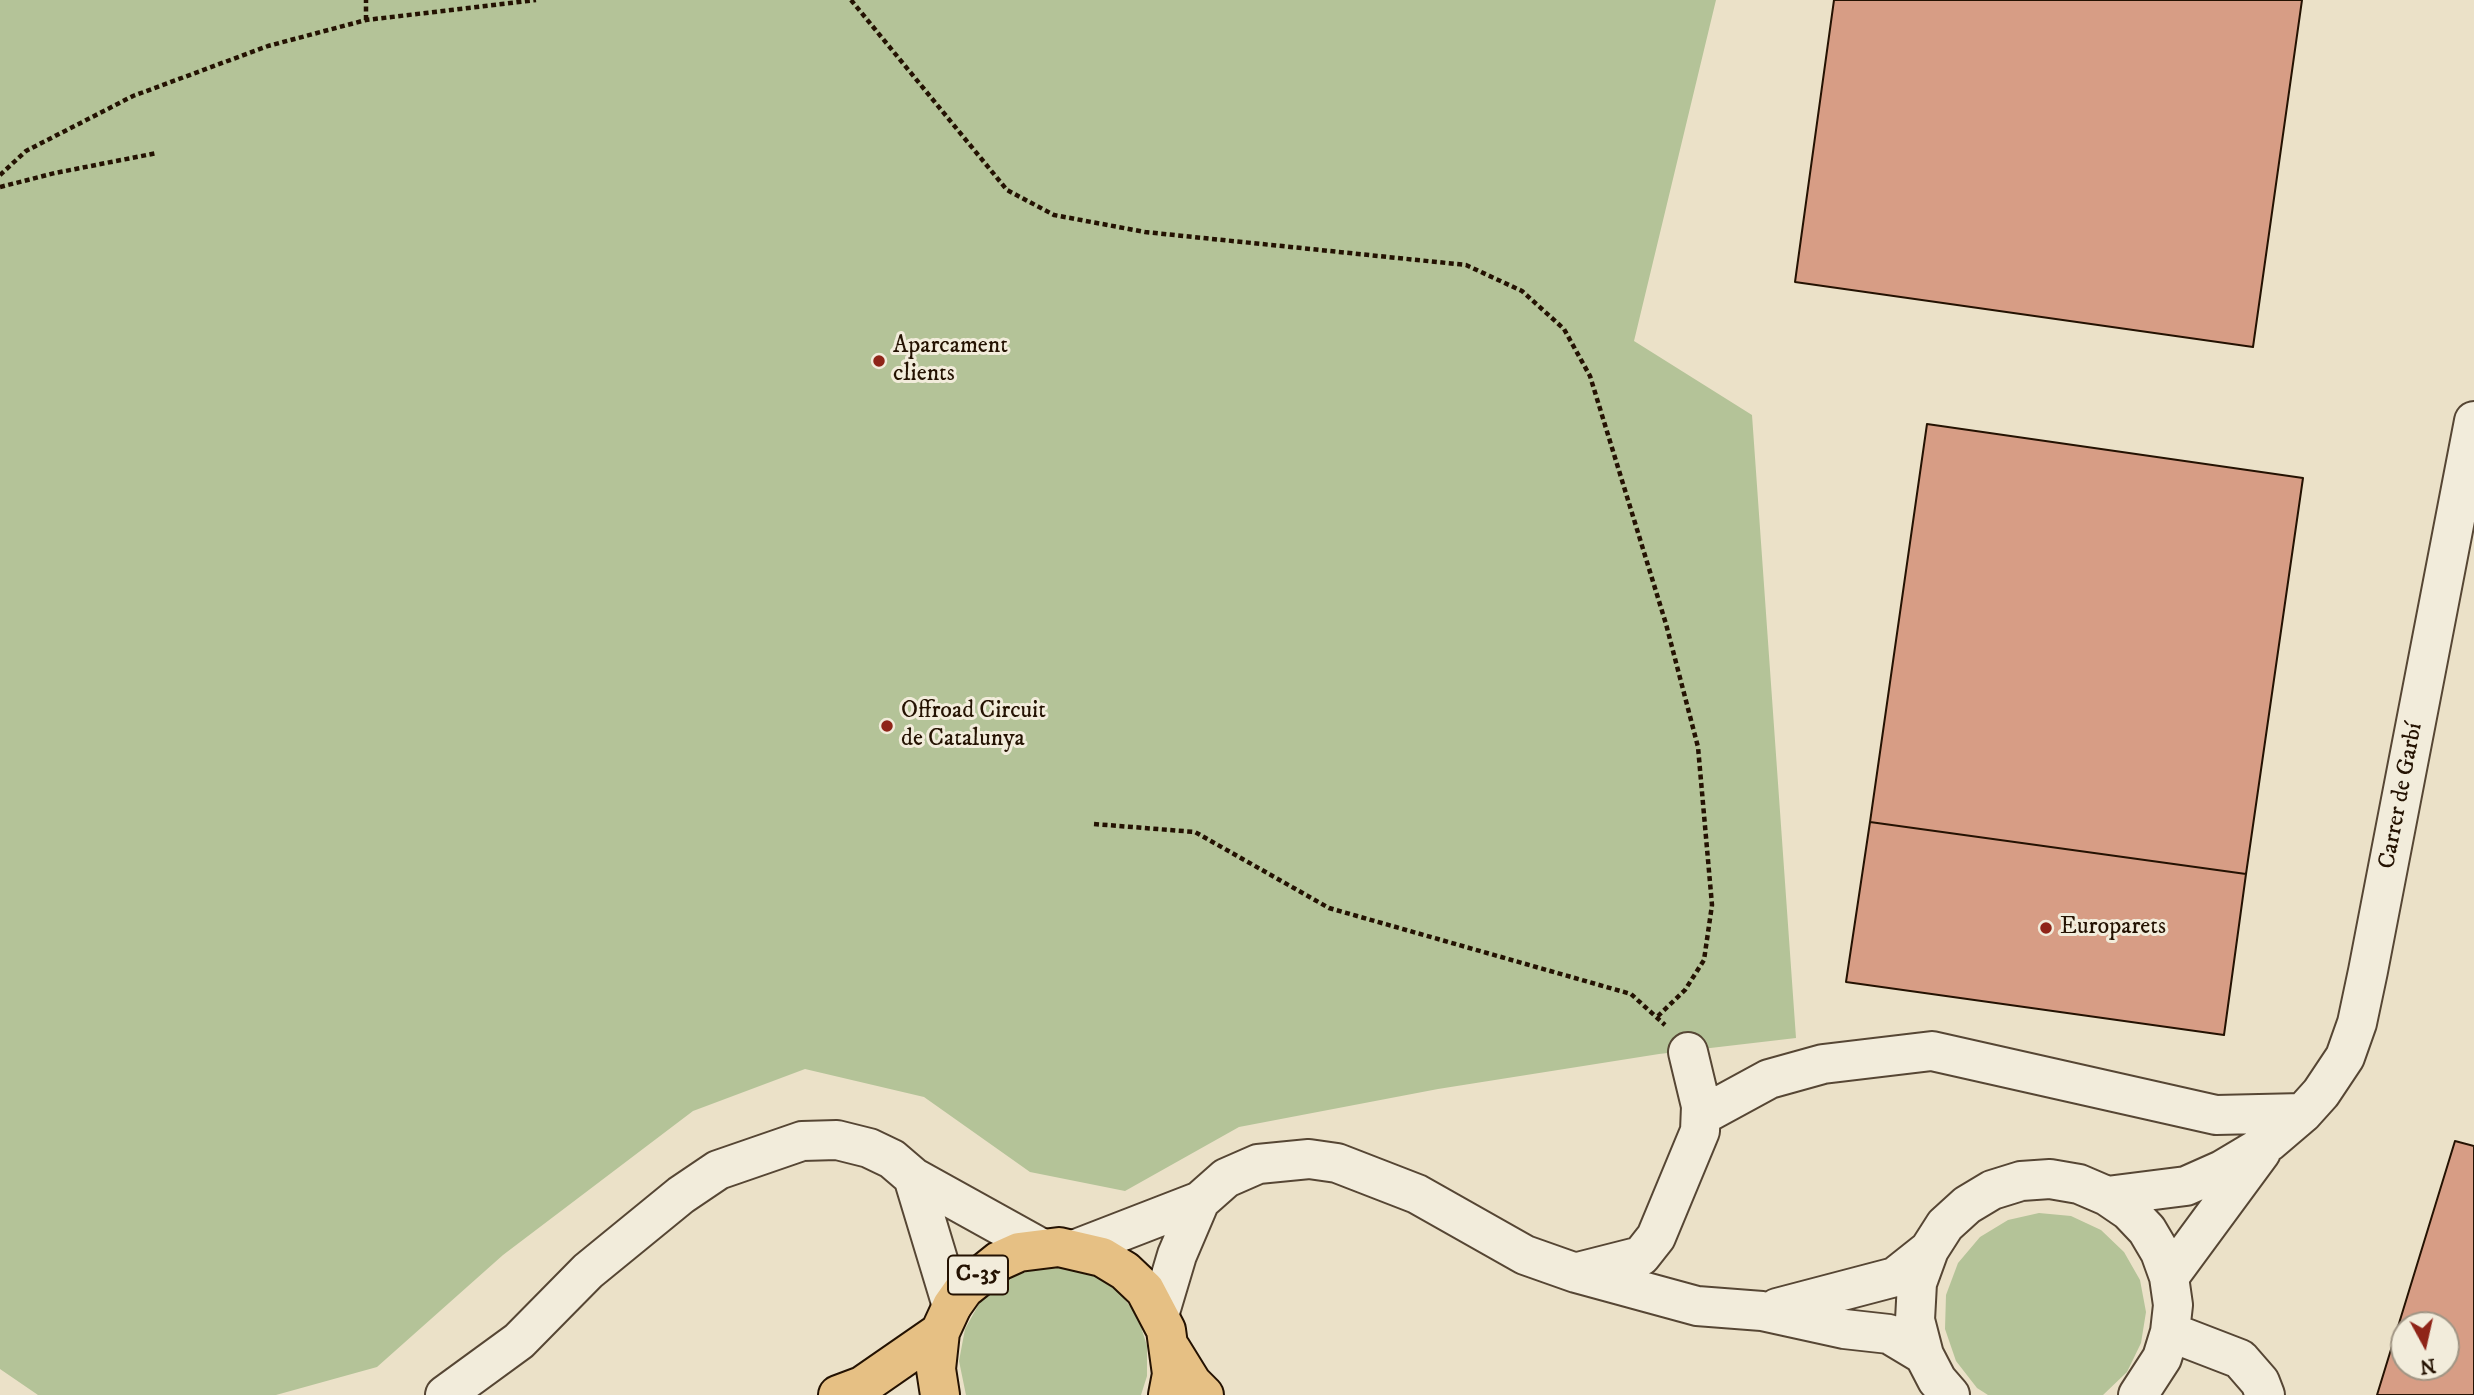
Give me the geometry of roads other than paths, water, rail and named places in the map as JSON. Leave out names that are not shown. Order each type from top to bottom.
[{"type":"highway","points":[[1058,1249],[1102,1257],[1125,1271],[1145,1290],[1160,1312],[1171,1349],[1172,1374],[1168,1395]]},
{"type":"highway","name":"C-35","points":[[838,1395],[862,1386],[946,1319],[964,1289],[999,1261],[1058,1249]]},
{"type":"highway","points":[[940,1395],[936,1369],[946,1319]]},
{"type":"highway","points":[[1171,1349],[1192,1383],[1204,1395]]},
{"type":"street","name":"Carrer de Garbí","points":[[2107,1196],[2186,1186],[2222,1170],[2269,1142],[2303,1113],[2321,1093],[2345,1057],[2357,1023],[2474,421]]},
{"type":"street","points":[[1701,1116],[1769,1079],[1823,1065],[1932,1051],[2216,1115],[2303,1113]]},
{"type":"street","points":[[1576,1273],[1641,1256],[1656,1237],[1700,1130],[1701,1116],[1688,1052]]},
{"type":"street","points":[[445,1395],[519,1341],[588,1271],[681,1195],[718,1170],[802,1141],[837,1140],[869,1148],[892,1159],[914,1177],[1058,1249],[1200,1202]]},
{"type":"street","name":"Carrer de Garbí","points":[[2169,1277],[2269,1142]]},
{"type":"street","points":[[1160,1312],[1177,1255],[1200,1202],[1226,1178],[1258,1164],[1309,1159],[1337,1163],[1417,1194],[1524,1255],[1576,1273],[1697,1306],[1762,1311],[1844,1329],[1889,1334],[1924,1354]]},
{"type":"street","points":[[914,1177],[946,1319]]},
{"type":"street","points":[[1950,1395],[1937,1380],[1924,1354],[1915,1320],[1917,1283],[1929,1250],[1945,1225],[1967,1205],[1992,1189],[2021,1181],[2050,1180],[2079,1184],[2107,1196],[2129,1211],[2147,1230],[2160,1252],[2169,1277],[2173,1305],[2171,1332],[2146,1391]]},
{"type":"street","points":[[1656,1237],[1659,1258],[1671,1282],[1697,1306]]},
{"type":"street","points":[[1762,1311],[1826,1297],[1895,1277],[1929,1250]]},
{"type":"street","points":[[2171,1332],[2240,1359],[2260,1382],[2265,1395]]},
{"type":"place","name":"Aparcament clients","points":[[879,361]]},
{"type":"place","name":"Offroad Circuit de Catalunya","points":[[887,726]]},
{"type":"place","name":"Europarets","points":[[2046,928]]}]
